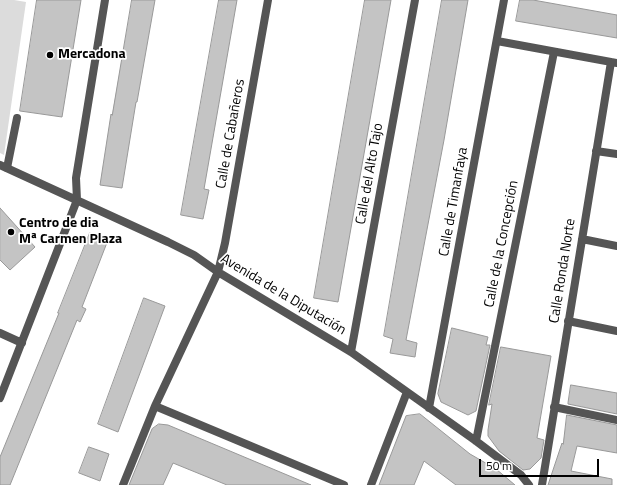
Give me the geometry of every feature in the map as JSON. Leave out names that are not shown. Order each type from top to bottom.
[{"type":"street","points":[[0,398],[77,200],[76,178],[105,0]]},
{"type":"street","name":"Calle de Cabañeros","points":[[123,485],[155,406],[218,272],[225,243],[268,0]]},
{"type":"street","name":"Calle del Alto Tajo","points":[[351,352],[415,0]]},
{"type":"street","name":"Calle de Timanfaya","points":[[429,408],[504,0]]},
{"type":"street","points":[[497,41],[614,63]]},
{"type":"street","name":"Calle de la Concepción","points":[[476,441],[554,52]]},
{"type":"street","name":"Calle Ronda Norte","points":[[542,485],[596,151],[614,63]]},
{"type":"street","points":[[4,166],[17,118]]},
{"type":"street","points":[[596,151],[617,154]]},
{"type":"street","name":"Avenida de la Diputación","points":[[4,166],[194,255],[218,272],[351,352],[476,441],[521,475],[529,485]]},
{"type":"street","points":[[582,239],[617,246]]},
{"type":"street","points":[[568,322],[617,331]]},
{"type":"street","points":[[0,333],[22,343]]},
{"type":"street","points":[[371,485],[407,392]]},
{"type":"street","points":[[155,406],[344,485]]},
{"type":"street","points":[[554,407],[617,420]]},
{"type":"shaded area","points":[[0,0],[26,2],[4,155],[0,153]]},
{"type":"building","name":"Mercadona","points":[[37,0],[81,0],[62,117],[20,111]]},
{"type":"building","points":[[132,0],[155,0],[122,188],[100,185],[111,114],[112,115]]},
{"type":"building","points":[[219,0],[237,0],[204,189],[209,190],[203,219],[181,215]]},
{"type":"building","points":[[365,0],[391,0],[338,302],[314,298]]},
{"type":"building","points":[[442,0],[468,0],[444,140],[406,340],[417,343],[415,357],[390,353],[393,339],[384,336]]},
{"type":"building","points":[[520,0],[533,0],[617,15],[617,38],[516,21]]},
{"type":"building","name":"Centro de dia Mª Carmen Plaza","points":[[0,208],[35,247],[10,270],[0,260]]},
{"type":"building","points":[[90,233],[108,240],[82,307],[86,309],[80,322],[77,320],[10,485],[0,485],[0,457]]},
{"type":"building","points":[[144,298],[165,306],[118,432],[98,424]]},
{"type":"building","points":[[452,328],[488,337],[486,345],[490,345],[476,411],[468,415],[441,402],[438,394]]},
{"type":"building","points":[[501,347],[551,356],[537,438],[544,440],[541,458],[530,469],[523,470],[499,451],[488,436],[492,404],[489,405]]},
{"type":"building","points":[[571,385],[617,393],[617,414],[568,404]]},
{"type":"building","points":[[420,414],[470,454],[496,469],[515,485],[456,485],[424,461],[414,485],[379,485],[406,416]]},
{"type":"building","points":[[567,415],[617,425],[617,453],[577,446],[571,471],[612,479],[612,485],[548,485],[562,443],[563,444]]},
{"type":"building","points":[[159,424],[168,425],[311,485],[227,485],[173,463],[163,485],[129,485],[152,429]]},
{"type":"building","points":[[89,447],[109,454],[100,481],[79,473]]},
{"type":"place","name":"Mercadona","points":[[50,55]]},
{"type":"place","name":"Centro de dia Mª Carmen Plaza","points":[[11,232]]}]
